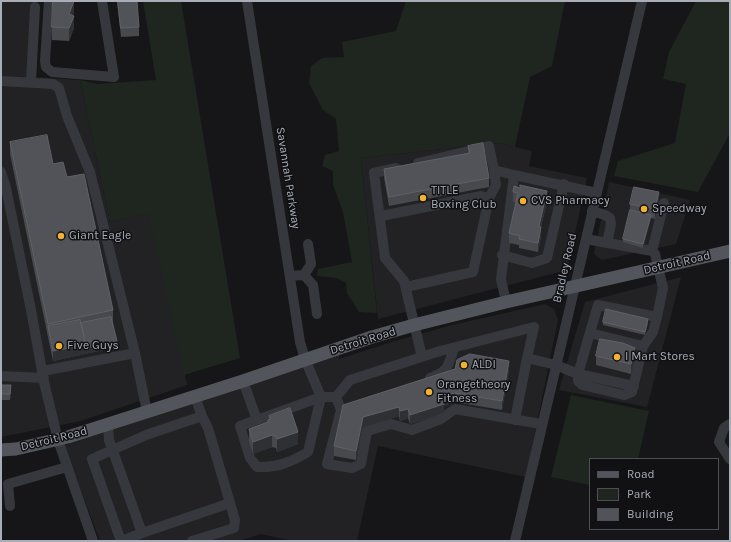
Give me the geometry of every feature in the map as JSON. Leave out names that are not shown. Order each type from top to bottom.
[{"type":"main road","name":"Detroit Road","points":[[1,450],[58,440],[108,425],[372,337],[414,325],[574,286],[730,251]]},
{"type":"street","points":[[49,1],[45,61],[46,67],[52,72],[114,77],[102,1]]},
{"type":"street","name":"Savannah Parkway","points":[[247,1],[290,276],[305,359],[321,397]]},
{"type":"street","name":"Bradley Road","points":[[515,541],[642,1]]},
{"type":"street","points":[[32,82],[35,6]]},
{"type":"street","points":[[1,81],[53,84],[59,88],[67,116],[90,172],[136,353],[147,412]]},
{"type":"street","points":[[406,287],[473,272],[489,198],[496,185],[489,146],[374,173],[381,216],[385,258],[404,281],[422,357]]},
{"type":"street","points":[[494,170],[564,184],[597,193]]},
{"type":"street","points":[[1,172],[8,196],[58,440],[93,541]]},
{"type":"street","points":[[506,302],[501,279],[502,255],[514,174]]},
{"type":"street","points":[[502,255],[532,263],[547,258],[564,184]]},
{"type":"street","points":[[381,216],[481,196],[489,198]]},
{"type":"street","points":[[652,251],[664,203]]},
{"type":"street","points":[[592,211],[605,214],[610,218],[611,224],[607,242]]},
{"type":"street","points":[[586,239],[652,251],[656,254],[663,288],[657,317],[653,332],[643,346],[632,392],[624,395],[582,385],[578,382],[578,374],[598,305],[657,317]]},
{"type":"street","points":[[304,275],[311,264],[308,244]]},
{"type":"street","points":[[290,276],[304,275]]},
{"type":"street","points":[[304,275],[313,285],[317,314]]},
{"type":"street","points":[[515,420],[534,327],[422,357],[350,380],[340,402],[341,410],[327,464],[352,468],[361,464],[367,431],[391,424],[412,430],[441,419],[455,409],[515,420],[542,424]]},
{"type":"street","points":[[590,333],[643,346]]},
{"type":"street","points":[[418,382],[440,374],[447,369],[454,348]]},
{"type":"street","points":[[1,376],[44,375],[136,353]]},
{"type":"street","points":[[527,358],[556,365],[578,374]]},
{"type":"street","points":[[243,381],[257,420]]},
{"type":"street","points":[[192,541],[234,528],[235,520],[208,428],[194,397]]},
{"type":"street","points":[[321,397],[308,452],[290,463],[270,468],[257,467],[250,458],[240,426],[321,397],[340,402]]},
{"type":"street","points":[[202,416],[146,435],[92,460],[122,541],[230,503]]},
{"type":"street","points":[[730,424],[724,428],[719,442],[730,459]]},
{"type":"street","points":[[108,425],[113,450],[142,534]]},
{"type":"street","points":[[10,506],[8,484],[67,467]]},
{"type":"shaded area","points":[[1,1],[38,1],[34,77],[80,80],[110,222],[148,212],[187,385],[81,421],[1,437]]},
{"type":"shaded area","points":[[498,143],[532,151],[529,166],[587,178],[567,270],[378,319],[361,158]]},
{"type":"shaded area","points":[[609,182],[690,200],[676,244],[602,260],[594,254]]},
{"type":"shaded area","points":[[681,277],[647,407],[559,390],[585,302]]},
{"type":"shaded area","points":[[545,304],[554,309],[558,320],[526,477],[378,446],[357,541],[293,541],[261,534],[239,541],[100,541],[64,446],[339,353],[339,359],[452,325]]},
{"type":"green space","points":[[143,1],[181,1],[240,358],[184,375],[148,213],[110,222],[80,80],[97,84],[156,80]]},
{"type":"green space","points":[[406,1],[565,1],[552,66],[530,77],[515,147],[498,143],[361,158],[377,313],[359,312],[347,293],[346,283],[337,278],[317,276],[318,269],[352,262],[343,212],[333,185],[333,171],[322,166],[325,155],[339,151],[336,119],[323,110],[309,83],[311,66],[322,58],[344,57],[342,42],[396,31]]},
{"type":"green space","points":[[696,1],[730,1],[730,133],[698,192],[614,176],[618,161],[675,143],[686,84],[663,79],[669,52]]},
{"type":"green space","points":[[571,395],[649,411],[638,458],[589,458],[589,485],[551,477]]},
{"type":"building","points":[[53,1],[74,1],[69,14],[74,16],[69,28],[52,27]]},
{"type":"building","points":[[118,1],[137,1],[139,27],[121,28]]},
{"type":"building","name":"Giant Eagle","points":[[47,135],[53,164],[63,162],[67,177],[84,174],[113,310],[48,324],[10,142]]},
{"type":"building","points":[[483,143],[489,178],[389,197],[384,169],[470,153],[468,146]]},
{"type":"building","name":"CVS Pharmacy","points":[[520,185],[547,191],[539,226],[541,227],[538,243],[519,239],[520,236],[509,233],[518,193],[513,192],[514,186],[520,188]]},
{"type":"building","points":[[634,187],[659,192],[655,209],[630,204]]},
{"type":"building","points":[[630,210],[651,215],[643,244],[623,239]]},
{"type":"building","points":[[606,309],[648,319],[645,332],[603,322]]},
{"type":"building","points":[[111,317],[117,341],[86,348],[81,323]]},
{"type":"building","points":[[80,320],[86,345],[53,351],[48,326]]},
{"type":"building","points":[[600,339],[623,343],[635,348],[631,364],[596,356]]},
{"type":"building","points":[[470,354],[509,361],[502,401],[455,393],[441,397],[444,404],[410,415],[408,409],[400,411],[399,407],[363,417],[356,451],[334,446],[343,405],[455,369],[457,360]]},
{"type":"building","points":[[1,385],[11,385],[10,394],[1,394]]},
{"type":"building","points":[[290,408],[298,432],[277,439],[276,436],[272,435],[253,442],[249,429],[268,422],[268,420],[271,419],[269,416]]},
{"type":"place","name":"TITLE Boxing Club","points":[[423,198]]},
{"type":"place","name":"CVS Pharmacy","points":[[523,201]]},
{"type":"place","name":"Speedway","points":[[644,209]]},
{"type":"place","name":"Giant Eagle","points":[[61,236]]},
{"type":"place","name":"Five Guys","points":[[59,346]]},
{"type":"place","name":"I Mart Stores","points":[[617,357]]},
{"type":"place","name":"ALDI","points":[[464,365]]},
{"type":"place","name":"Orangetheory Fitness","points":[[429,392]]}]
